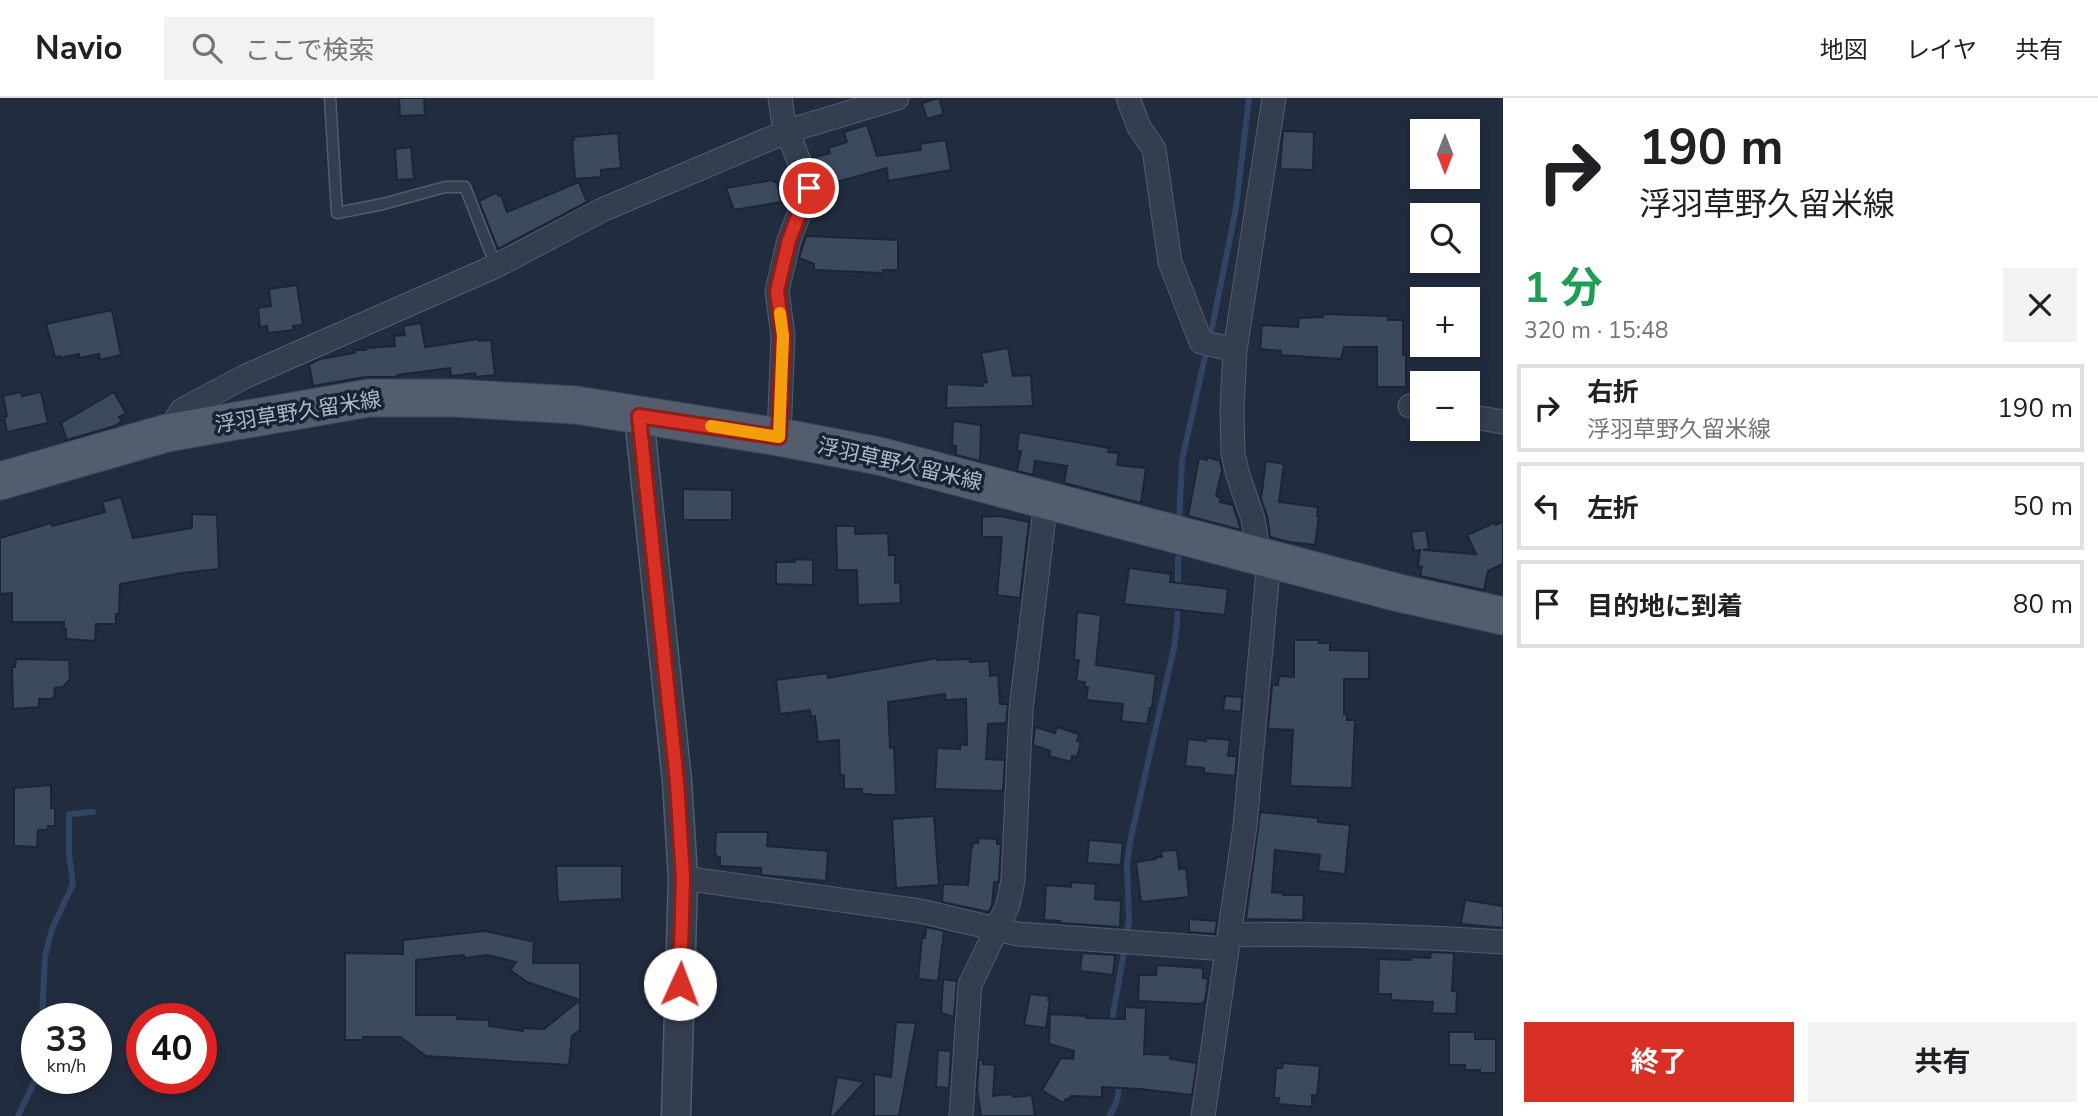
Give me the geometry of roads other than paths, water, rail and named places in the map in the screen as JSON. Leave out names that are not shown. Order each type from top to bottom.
[{"type":"main road","name":"浮羽草野久留米線","points":[[0,481],[167,433],[369,398],[454,398],[576,405],[779,437],[879,456],[1262,558],[1503,616]]},
{"type":"street","points":[[779,437],[783,336],[777,291],[789,240],[809,188],[783,119],[780,98]]},
{"type":"street","points":[[167,433],[182,410],[246,376],[496,266],[602,210],[788,131],[897,98]]},
{"type":"street","points":[[1128,98],[1139,127],[1154,149],[1170,261],[1216,346],[1237,472],[1253,519],[1262,558],[1245,826],[1203,1116]]},
{"type":"street","points":[[1216,346],[1274,98]]},
{"type":"street","points":[[639,416],[677,782],[683,878],[676,1116]]},
{"type":"street","points":[[1480,418],[1503,422]]},
{"type":"street","points":[[961,1116],[970,985],[1008,905],[1013,880],[1021,710],[1046,500]]},
{"type":"street","points":[[683,878],[920,911],[1018,933],[1127,941],[1228,942],[1323,933],[1503,942]]},
{"type":"lane","points":[[330,98],[337,213],[445,187],[465,187],[496,266]]},
{"type":"waterway","points":[[1210,338],[1236,208],[1249,98]]},
{"type":"waterway","points":[[1179,523],[1182,460],[1207,348]]},
{"type":"waterway","points":[[1178,558],[1178,591]]},
{"type":"waterway","points":[[1126,936],[1129,922],[1127,863],[1131,837],[1174,648],[1178,602]]},
{"type":"waterway","points":[[43,1003],[45,956],[52,929],[73,884],[69,855],[69,814],[93,812]]},
{"type":"waterway","points":[[1113,1026],[1125,947]]},
{"type":"waterway","points":[[1109,1116],[1117,1100],[1118,1082]]},
{"type":"waterway","points":[[18,1116],[28,1094]]}]
